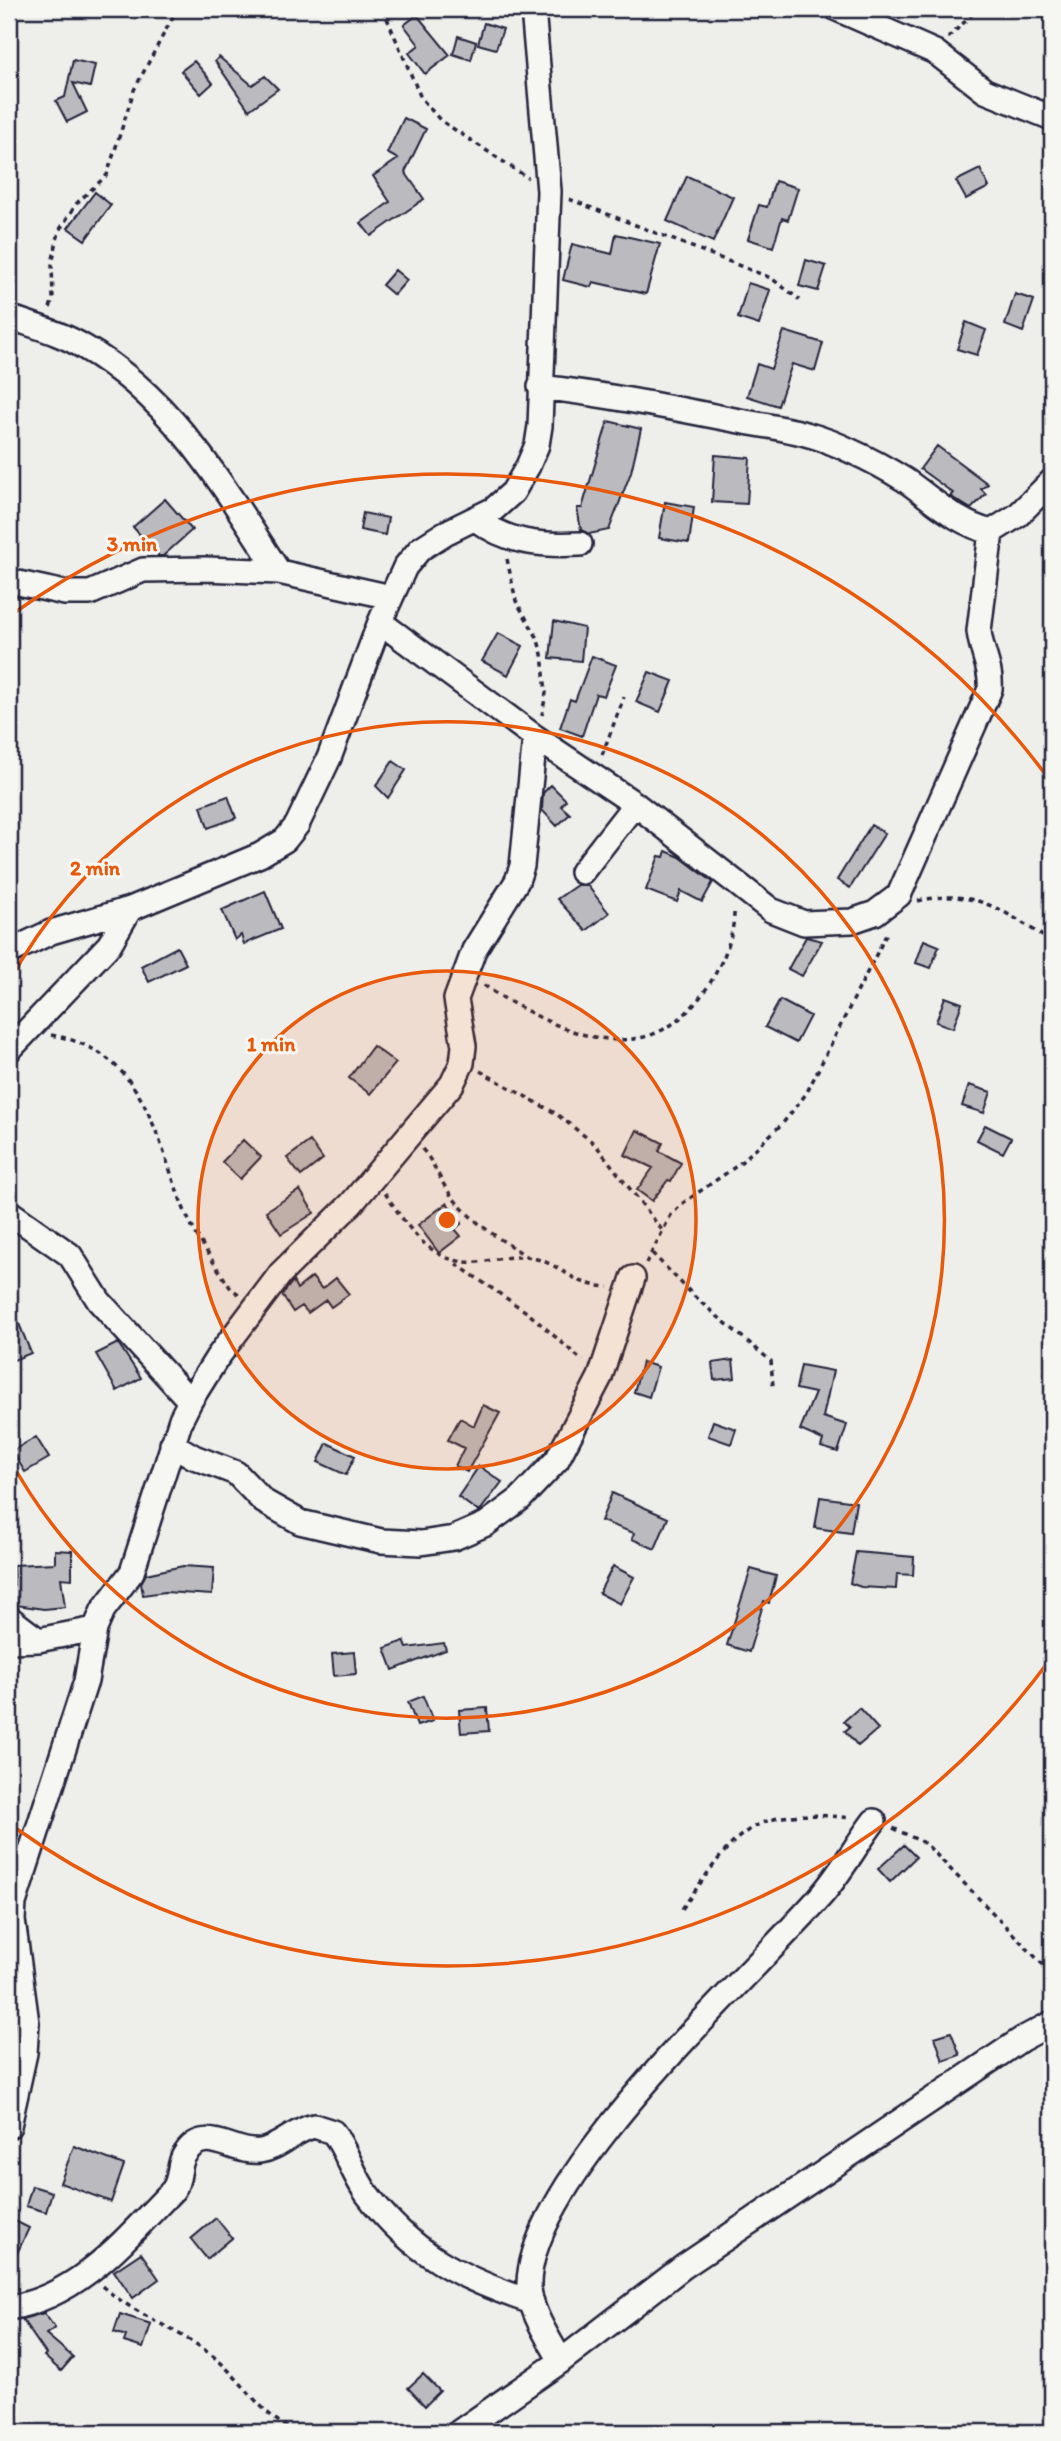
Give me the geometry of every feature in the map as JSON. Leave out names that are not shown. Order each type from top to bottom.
[{"type":"street","points":[[9,952],[51,932],[130,909],[260,855],[285,840],[297,825],[329,758],[380,622],[405,567],[420,549],[494,509],[513,492],[528,466],[538,435],[549,191],[533,9]]},
{"type":"street","points":[[837,9],[935,52],[985,91],[1052,117]]},
{"type":"street","points":[[16,320],[81,345],[103,358],[170,418],[204,456],[279,572]]},
{"type":"street","points":[[540,387],[644,401],[730,419],[779,425],[815,436],[854,452],[904,480],[950,515],[971,527],[991,532],[1011,520],[1052,481]]},
{"type":"street","points":[[475,519],[503,536],[538,545],[580,544]]},
{"type":"street","points":[[380,622],[535,737],[635,804],[771,910],[804,923],[852,921],[897,901],[990,689],[991,676],[980,646],[979,631],[991,532]]},
{"type":"street","points":[[9,581],[65,593],[90,593],[143,570],[279,572],[391,597]]},
{"type":"street","points":[[9,2126],[25,2053],[27,2023],[13,1920],[14,1903],[86,1681],[95,1629],[103,1610],[132,1572],[172,1444],[190,1401],[255,1305],[281,1273],[375,1178],[452,1084],[462,1063],[464,1046],[456,999],[465,972],[488,924],[517,881],[522,866],[535,737]]},
{"type":"street","points":[[582,872],[635,804]]},
{"type":"street","points":[[16,1044],[85,968],[109,946],[130,909]]},
{"type":"street","points":[[9,1212],[70,1255],[99,1301],[190,1401]]},
{"type":"street","points":[[172,1444],[194,1457],[236,1473],[263,1501],[300,1522],[381,1541],[421,1543],[443,1540],[486,1524],[520,1499],[545,1474],[568,1444],[600,1377],[633,1278]]},
{"type":"street","points":[[9,1618],[38,1640]]},
{"type":"street","points":[[9,1641],[38,1640],[95,1629]]},
{"type":"street","points":[[561,2361],[532,2302],[529,2285],[546,2223],[565,2187],[644,2088],[825,1891],[874,1821]]},
{"type":"street","points":[[459,2432],[561,2361],[683,2267],[1022,2039],[1052,2023]]},
{"type":"street","points":[[9,2308],[43,2301],[88,2273],[173,2190],[180,2178],[183,2156],[193,2146],[211,2139],[247,2151],[261,2151],[314,2126],[333,2132],[368,2194],[412,2243],[466,2279],[532,2302]]},
{"type":"path","points":[[16,320],[42,315],[51,306],[52,264],[59,231],[77,203],[107,175],[134,90],[177,9]]},
{"type":"path","points":[[383,9],[421,98],[440,120],[549,191],[771,278],[800,300]]},
{"type":"path","points":[[935,52],[978,9]]},
{"type":"path","points":[[503,536],[516,601],[537,637],[542,654],[546,693],[535,737]]},
{"type":"path","points":[[594,777],[624,697]]},
{"type":"path","points":[[465,972],[514,1005],[569,1032],[611,1042],[654,1034],[687,1014],[715,974],[732,933],[733,878]]},
{"type":"path","points":[[454,1262],[528,1257],[541,1260],[568,1277],[592,1286],[612,1287],[633,1278],[652,1253],[662,1230],[683,1203],[738,1165],[783,1124],[806,1094],[880,949],[897,901],[962,895],[996,909],[1052,942]]},
{"type":"path","points":[[16,1044],[52,1035],[72,1039],[118,1066],[144,1103],[160,1138],[183,1207],[195,1228],[231,1289],[255,1305]]},
{"type":"path","points":[[462,1063],[574,1125],[595,1143],[662,1230]]},
{"type":"path","points":[[409,1135],[431,1159],[446,1188],[470,1216],[528,1257]]},
{"type":"path","points":[[375,1178],[427,1248],[454,1262],[528,1313],[600,1377]]},
{"type":"path","points":[[652,1253],[698,1300],[771,1361],[774,1387]]},
{"type":"path","points":[[88,2273],[124,2304],[202,2348],[243,2385],[278,2424],[297,2432]]},
{"type":"building","points":[[417,15],[450,55],[425,74],[409,53],[419,45],[404,25]]},
{"type":"building","points":[[484,23],[503,29],[496,49],[478,44]]},
{"type":"building","points":[[458,36],[476,42],[471,60],[453,54]]},
{"type":"building","points":[[219,57],[252,85],[265,76],[278,89],[249,110],[215,61]]},
{"type":"building","points":[[73,60],[95,65],[90,87],[73,83],[87,112],[67,122],[56,101],[65,97]]},
{"type":"building","points":[[194,61],[213,83],[201,94],[181,71]]},
{"type":"building","points":[[404,118],[426,129],[405,172],[424,199],[371,236],[361,223],[390,202],[373,176],[398,159],[387,153]]},
{"type":"building","points":[[980,169],[989,187],[966,199],[956,181]]},
{"type":"building","points":[[687,176],[733,197],[713,242],[667,221]]},
{"type":"building","points":[[775,181],[798,188],[788,220],[782,218],[773,247],[748,239],[759,205],[767,207]]},
{"type":"building","points":[[95,192],[111,205],[85,240],[68,228]]},
{"type":"building","points":[[616,234],[660,244],[646,294],[593,282],[591,287],[563,280],[572,244],[612,254]]},
{"type":"building","points":[[806,260],[826,266],[818,291],[799,286]]},
{"type":"building","points":[[395,270],[407,280],[394,295],[382,285]]},
{"type":"building","points":[[748,283],[770,290],[759,325],[738,318]]},
{"type":"building","points":[[1015,294],[1034,300],[1023,332],[1005,325]]},
{"type":"building","points":[[966,322],[986,330],[977,355],[957,349]]},
{"type":"building","points":[[784,331],[823,343],[815,371],[792,364],[778,406],[747,396],[757,364],[771,369]]},
{"type":"building","points":[[608,421],[641,429],[631,472],[609,530],[589,534],[581,530],[577,508],[582,508]]},
{"type":"building","points":[[937,446],[988,484],[981,489],[986,494],[971,509],[950,496],[953,493],[920,469]]},
{"type":"building","points":[[715,455],[750,458],[747,504],[712,502]]},
{"type":"building","points":[[165,499],[192,530],[163,556],[159,556],[133,527]]},
{"type":"building","points":[[665,502],[694,507],[689,543],[659,538]]},
{"type":"building","points":[[363,513],[388,518],[385,535],[360,530]]},
{"type":"building","points":[[554,621],[584,628],[581,661],[550,658]]},
{"type":"building","points":[[498,633],[523,646],[508,675],[482,661]]},
{"type":"building","points":[[592,656],[616,665],[604,696],[596,694],[582,736],[560,728],[570,699],[575,701]]},
{"type":"building","points":[[649,672],[673,681],[660,712],[636,702]]},
{"type":"building","points":[[393,761],[406,770],[388,798],[376,786]]},
{"type":"building","points":[[551,785],[566,800],[561,806],[570,814],[557,826],[542,810],[543,793]]},
{"type":"building","points":[[228,796],[236,818],[208,828],[201,806]]},
{"type":"building","points":[[871,825],[885,833],[850,888],[837,880]]},
{"type":"building","points":[[666,851],[680,857],[713,882],[702,902],[681,891],[677,902],[646,890],[659,856],[664,857]]},
{"type":"building","points":[[577,885],[587,885],[609,913],[586,931],[557,899]]},
{"type":"building","points":[[265,891],[281,929],[244,944],[241,935],[235,940],[222,910]]},
{"type":"building","points":[[806,937],[822,941],[802,976],[788,969]]},
{"type":"building","points":[[924,940],[939,946],[931,968],[916,963]]},
{"type":"building","points":[[177,947],[186,964],[149,982],[141,966]]},
{"type":"building","points":[[945,997],[962,1003],[953,1028],[936,1022]]},
{"type":"building","points":[[780,1000],[810,1016],[796,1043],[765,1027]]},
{"type":"building","points":[[373,1046],[396,1063],[370,1094],[349,1078]]},
{"type":"building","points":[[969,1085],[991,1092],[984,1113],[962,1106]]},
{"type":"building","points":[[985,1125],[1011,1138],[1003,1153],[977,1140]]},
{"type":"building","points":[[637,1130],[663,1143],[659,1151],[681,1163],[671,1181],[668,1180],[652,1201],[637,1190],[653,1168],[625,1155]]},
{"type":"building","points":[[243,1140],[261,1157],[240,1179],[222,1162]]},
{"type":"building","points":[[310,1141],[323,1159],[301,1176],[287,1158]]},
{"type":"building","points":[[300,1190],[314,1213],[281,1234],[266,1211]]},
{"type":"building","points":[[447,1203],[462,1223],[455,1229],[461,1236],[439,1253],[418,1225]]},
{"type":"building","points":[[312,1277],[322,1289],[336,1278],[349,1294],[331,1307],[326,1300],[308,1313],[302,1306],[293,1312],[282,1295],[293,1281],[297,1289]]},
{"type":"building","points":[[9,1299],[31,1353],[9,1362]]},
{"type":"building","points":[[118,1343],[141,1378],[117,1391],[96,1354]]},
{"type":"building","points":[[733,1360],[735,1378],[714,1380],[712,1363]]},
{"type":"building","points":[[642,1362],[658,1367],[649,1397],[634,1392]]},
{"type":"building","points":[[801,1365],[833,1371],[823,1417],[847,1425],[838,1452],[821,1447],[823,1440],[800,1430],[815,1393],[796,1389]]},
{"type":"building","points":[[483,1405],[500,1413],[467,1472],[455,1466],[464,1448],[448,1440],[460,1418],[474,1426]]},
{"type":"building","points":[[713,1421],[736,1429],[731,1444],[708,1436]]},
{"type":"building","points":[[36,1437],[49,1458],[25,1472],[12,1451]]},
{"type":"building","points":[[327,1443],[355,1456],[346,1475],[318,1462]]},
{"type":"building","points":[[479,1466],[502,1482],[479,1512],[458,1497]]},
{"type":"building","points":[[612,1493],[668,1518],[655,1549],[632,1539],[634,1533],[601,1521]]},
{"type":"building","points":[[820,1497],[856,1502],[851,1533],[815,1528]]},
{"type":"building","points":[[55,1550],[72,1551],[72,1579],[61,1578],[65,1607],[44,1609],[9,1604],[9,1584],[14,1585],[13,1565],[55,1563]]},
{"type":"building","points":[[856,1552],[914,1557],[913,1575],[897,1574],[896,1589],[861,1587],[850,1583]]},
{"type":"building","points":[[183,1566],[214,1568],[212,1595],[165,1592],[143,1595],[141,1583],[146,1574]]},
{"type":"building","points":[[613,1566],[634,1577],[620,1604],[599,1593]]},
{"type":"building","points":[[751,1569],[776,1576],[769,1603],[764,1601],[749,1652],[727,1645]]},
{"type":"building","points":[[404,1641],[407,1648],[444,1643],[446,1650],[393,1670],[385,1648]]},
{"type":"building","points":[[354,1652],[356,1674],[334,1676],[332,1654]]},
{"type":"building","points":[[423,1696],[433,1721],[417,1726],[408,1702]]},
{"type":"building","points":[[487,1708],[489,1731],[461,1733],[459,1710]]},
{"type":"building","points":[[859,1708],[878,1729],[858,1746],[845,1731],[850,1727],[844,1721]]},
{"type":"building","points":[[904,1845],[916,1857],[890,1882],[878,1869]]},
{"type":"building","points":[[951,2032],[960,2055],[943,2061],[935,2037]]},
{"type":"building","points":[[74,2146],[124,2165],[111,2202],[60,2183]]},
{"type":"building","points":[[32,2186],[52,2192],[46,2212],[26,2206]]},
{"type":"building","points":[[9,2218],[29,2228],[9,2270]]},
{"type":"building","points":[[216,2218],[232,2238],[207,2259],[191,2239]]},
{"type":"building","points":[[141,2253],[159,2279],[133,2298],[114,2271]]},
{"type":"building","points":[[44,2313],[55,2328],[46,2334],[73,2357],[61,2371],[44,2356],[46,2354],[22,2319]]},
{"type":"building","points":[[120,2314],[151,2324],[143,2348],[124,2342],[126,2336],[114,2332]]},
{"type":"building","points":[[423,2374],[440,2391],[425,2406],[408,2388]]}]
